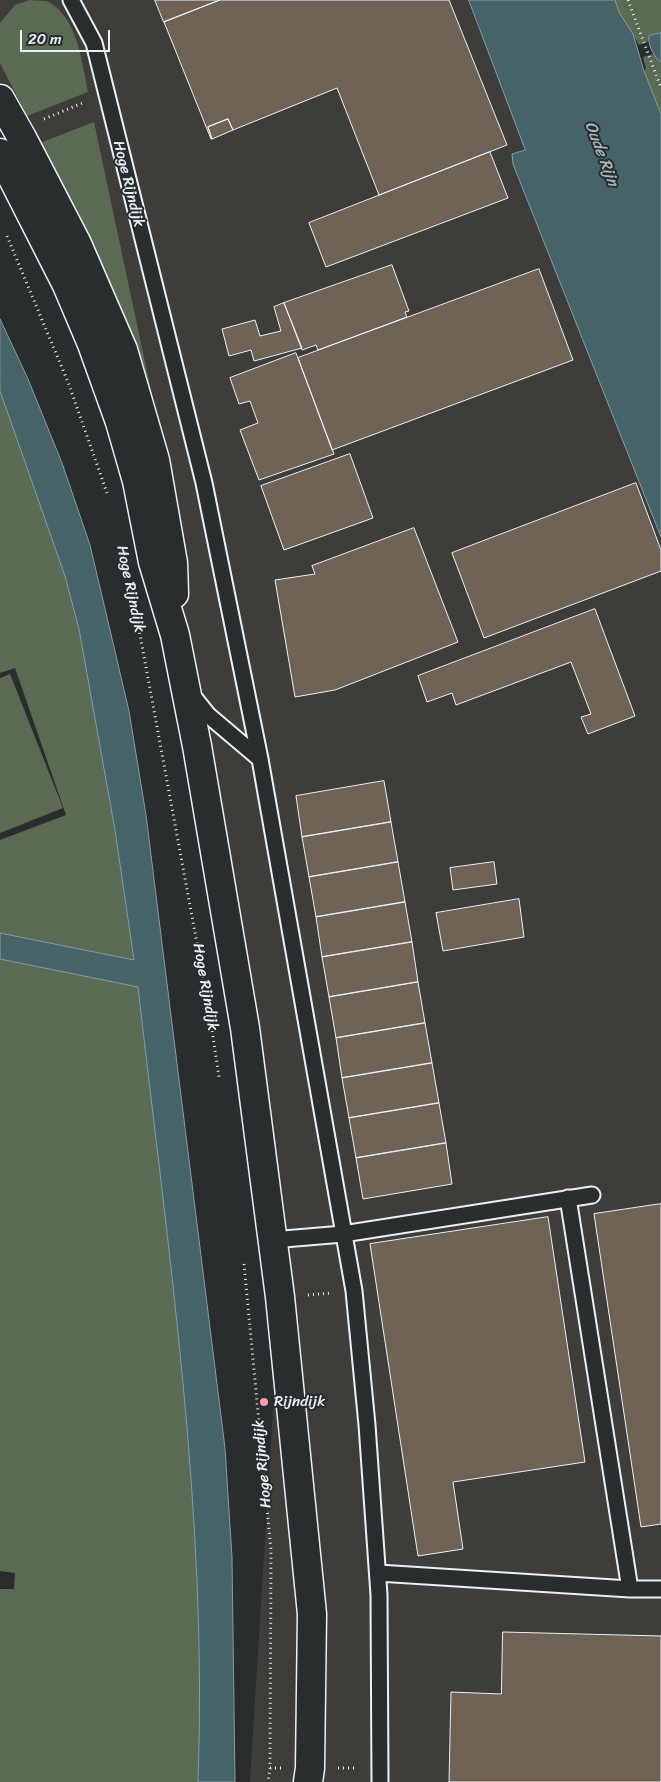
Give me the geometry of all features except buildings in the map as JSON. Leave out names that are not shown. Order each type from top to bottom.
[{"type":"street","name":"Hoge Rijndijk","points":[[0,99],[77,244],[123,350],[155,460],[173,563],[175,635]]},
{"type":"street","name":"Hoge Rijndijk","points":[[0,153],[67,285],[92,344],[120,422],[137,481],[154,562],[175,635],[185,686],[245,1028],[280,1297],[312,1614],[308,1782]]},
{"type":"lane","name":"Hoge Rijndijk","points":[[71,0],[94,43],[204,483],[260,759],[354,1292],[367,1425],[378,1573],[380,1782]]},
{"type":"lane","points":[[185,686],[208,716],[260,759]]},
{"type":"lane","points":[[272,1240],[343,1234],[592,1195]]},
{"type":"lane","points":[[568,1198],[630,1589]]},
{"type":"lane","points":[[378,1573],[630,1589],[661,1589]]},
{"type":"path","points":[[628,0],[661,88]]},
{"type":"path","points":[[17,131],[106,94]]},
{"type":"path","points":[[6,235],[68,382],[109,496]]},
{"type":"path","name":"Hoge Rijndijk","points":[[134,604],[206,993],[220,1080]]},
{"type":"path","name":"Hoge Rijndijk","points":[[244,1262],[271,1550],[270,1768],[268,1782]]},
{"type":"shaded area","points":[[0,0],[492,0],[661,482],[661,1782],[250,1782],[280,1297],[104,292],[0,84]]},
{"type":"green space","points":[[30,0],[49,2],[59,10],[73,30],[81,55],[88,92],[27,116],[0,63],[0,23],[15,5]]},
{"type":"green space","points":[[615,0],[661,0],[661,33],[649,36],[649,41],[639,45],[619,12]]},
{"type":"green space","points":[[653,54],[661,61],[661,114],[644,71],[646,69],[643,57]]},
{"type":"green space","points":[[94,122],[162,442],[40,143]]},
{"type":"green space","points":[[0,391],[65,576],[79,629],[115,830],[134,960],[0,933],[0,840],[66,815],[15,668],[0,673]]},
{"type":"green space","points":[[10,674],[63,808],[0,833],[0,678]]},
{"type":"green space","points":[[0,959],[138,986],[173,1284],[191,1483],[200,1682],[198,1782],[0,1782],[0,1589],[14,1589],[15,1573],[0,1571]]},
{"type":"water","name":"Oude Rijn","points":[[469,0],[615,0],[619,12],[633,34],[644,71],[661,114],[661,537],[513,164],[512,154],[525,150]]},
{"type":"water","points":[[661,33],[661,61],[659,61],[651,50],[649,36]]},
{"type":"water","points":[[0,319],[28,379],[62,463],[90,545],[129,711],[146,815],[225,1448],[232,1557],[235,1782],[198,1782],[200,1682],[191,1483],[173,1284],[138,987],[0,959],[0,933],[134,960],[115,830],[79,629],[65,576],[0,391]]},
{"type":"place","name":"Rijndijk","points":[[264,1402]]}]
